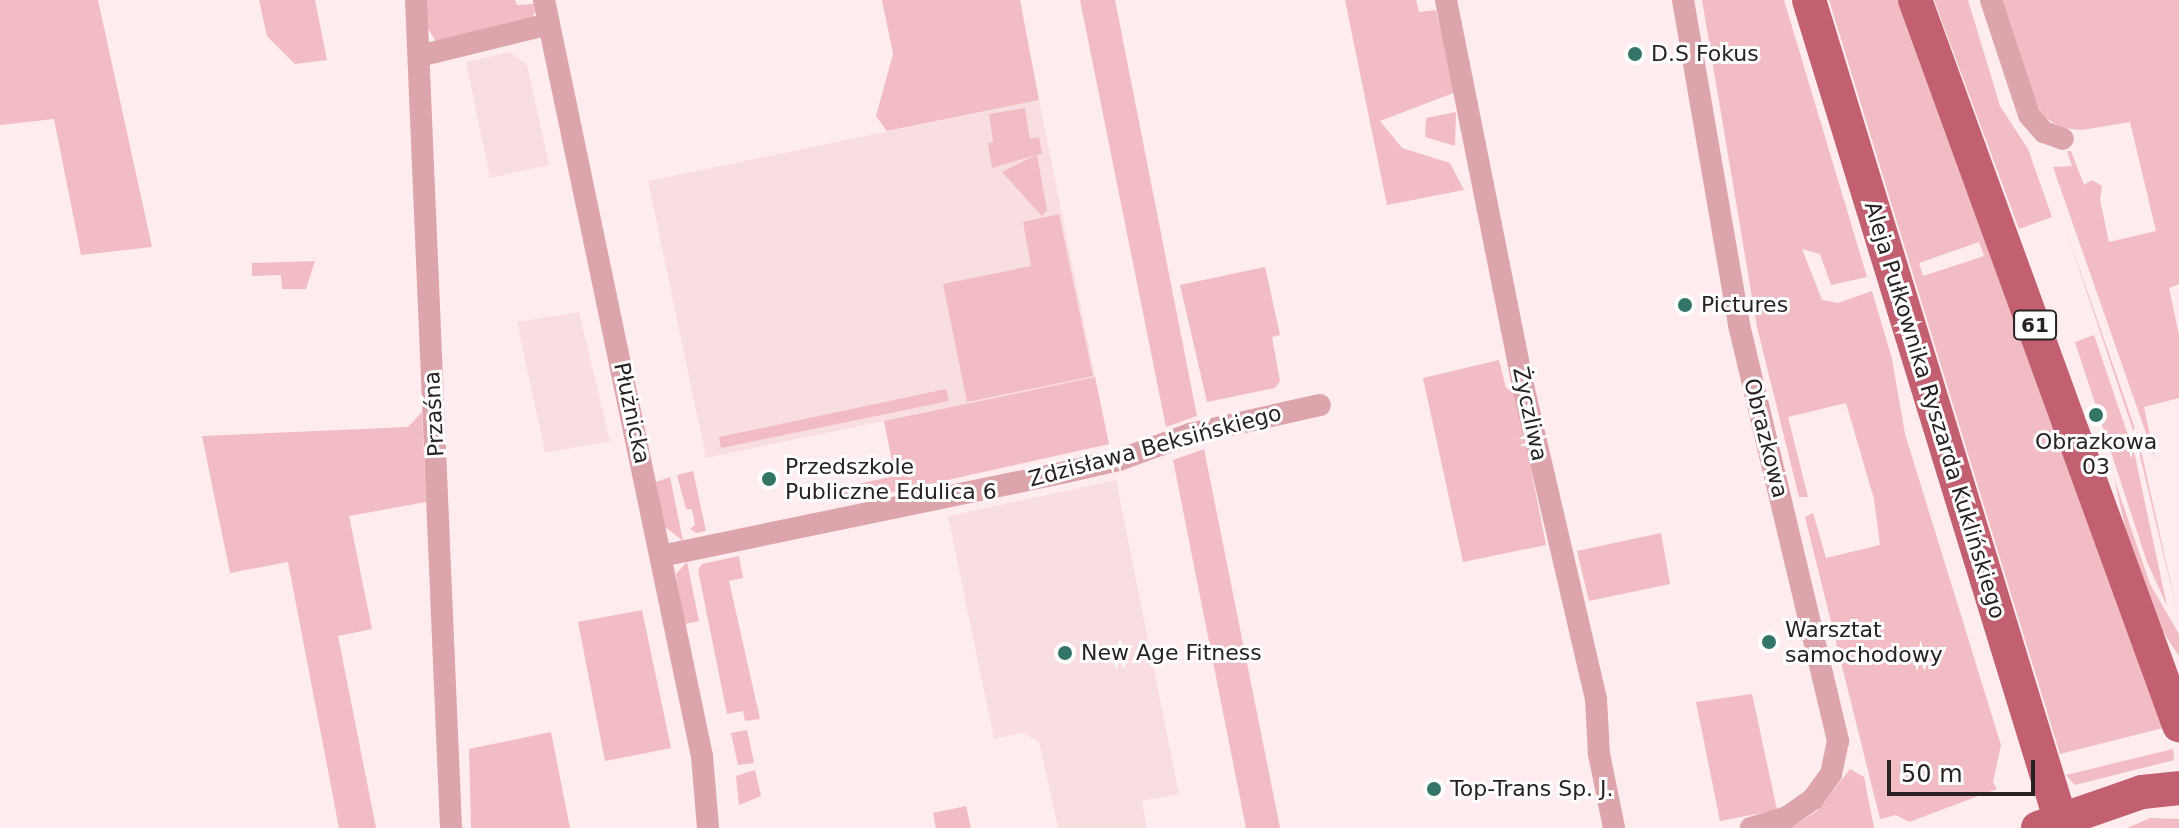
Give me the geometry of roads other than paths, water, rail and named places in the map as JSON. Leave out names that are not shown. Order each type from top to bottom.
[{"type":"main road","name":"Aleja Pułkownika Ryszarda Kuklińskiego","points":[[1809,0],[2053,826]]},
{"type":"main road","name":"61","points":[[1915,0],[2151,652],[2179,678]]},
{"type":"main road","points":[[2151,652],[2179,725]]},
{"type":"main road","points":[[2053,826],[2142,792],[2179,788]]},
{"type":"street","name":"Przaśna","points":[[416,0],[451,828]]},
{"type":"street","name":"Płużnicka","points":[[544,0],[702,756],[708,828]]},
{"type":"street","name":"Życzliwa","points":[[1446,0],[1522,381],[1596,699],[1599,754],[1614,828]]},
{"type":"street","name":"Obrazkowa","points":[[1683,0],[1739,325],[1838,741],[1831,774],[1813,799],[1787,817],[1751,828]]},
{"type":"street","points":[[1991,0],[2029,115],[2044,132],[2063,139]]},
{"type":"street","points":[[419,56],[549,24]]},
{"type":"street","name":"Zdzisława Beksińskiego","points":[[661,556],[1080,469],[1190,434],[1320,405]]},
{"type":"place","name":"D.S Fokus","points":[[1635,54]]},
{"type":"place","name":"Pictures","points":[[1685,305]]},
{"type":"place","name":"Obrazkowa 03","points":[[2096,415]]},
{"type":"place","name":"Przedszkole Publiczne Edulica 6","points":[[769,479]]},
{"type":"place","name":"Warsztat samochodowy","points":[[1769,642]]},
{"type":"place","name":"New Age Fitness","points":[[1065,653]]},
{"type":"place","name":"Top-Trans Sp. J.","points":[[1434,789]]}]
